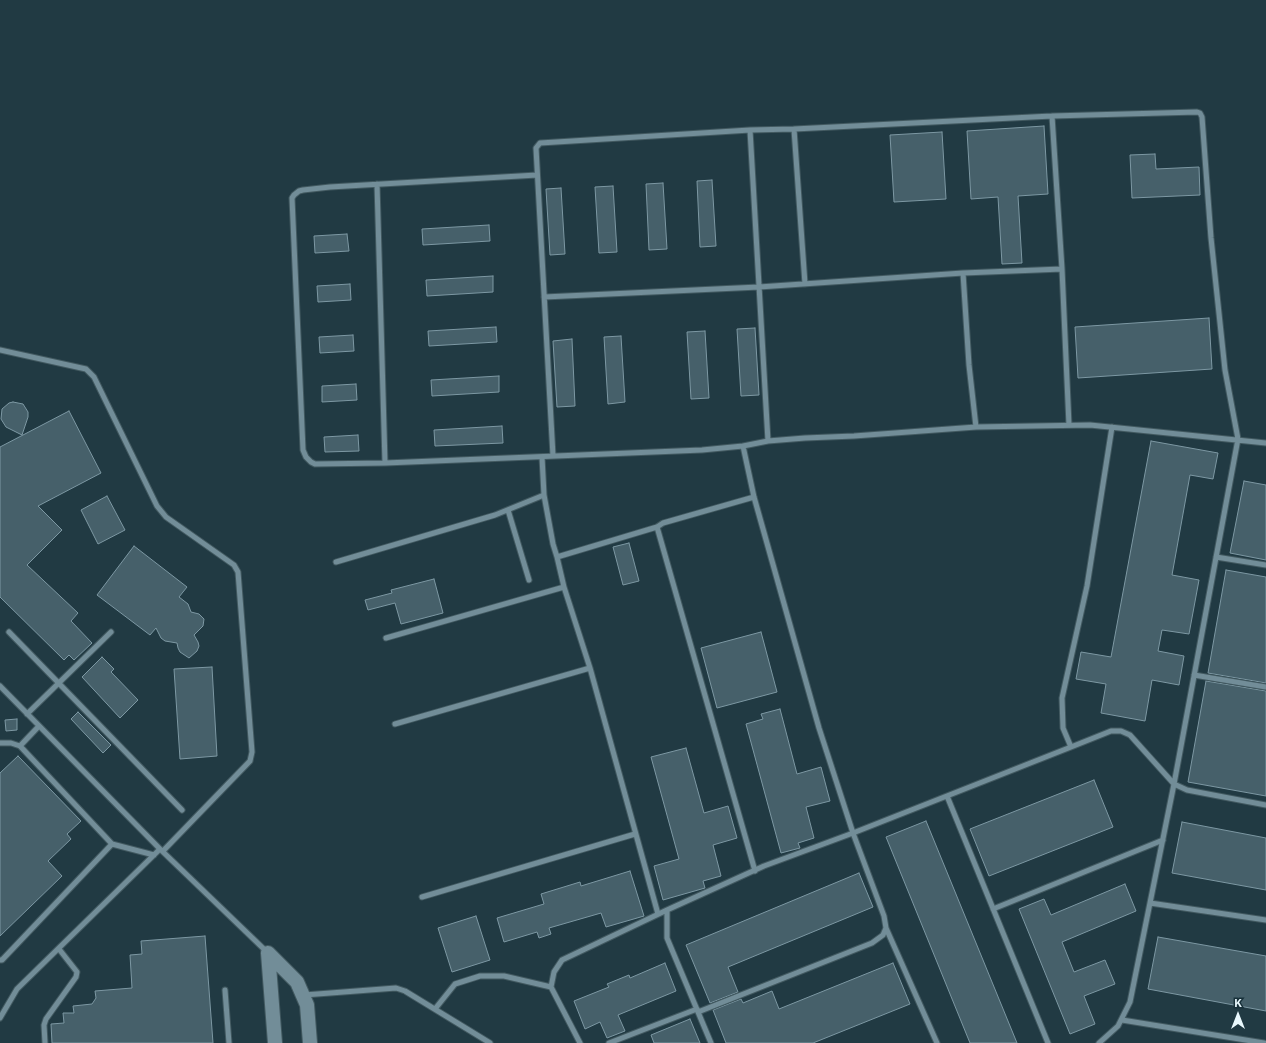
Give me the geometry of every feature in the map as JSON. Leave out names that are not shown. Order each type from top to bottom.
[{"type":"street","points":[[268,953],[297,982],[307,1005],[310,1043]]},
{"type":"street","points":[[268,953],[275,1043]]},
{"type":"lane","points":[[553,456],[537,174],[536,148],[540,143],[750,130],[1052,116],[1200,113],[1202,116],[1211,238],[1225,370],[1238,439],[1174,784],[1130,1002],[1118,1026],[1099,1043]]},
{"type":"lane","points":[[1052,116],[1070,425]]},
{"type":"lane","points":[[794,129],[805,284]]},
{"type":"lane","points":[[750,130],[768,441]]},
{"type":"lane","points":[[537,174],[377,184],[303,190],[296,193],[292,198],[304,453],[308,460],[315,464],[385,463],[702,450],[743,446],[768,441],[976,427],[1070,425],[1112,427],[1266,443]]},
{"type":"lane","points":[[377,184],[385,463]]},
{"type":"lane","points":[[544,298],[759,287],[963,273],[1062,269]]},
{"type":"lane","points":[[963,273],[969,365],[976,427]]},
{"type":"lane","points":[[0,350],[86,369],[94,377],[157,506],[166,517],[234,565],[238,572],[252,752],[250,762],[162,850],[154,856],[17,989],[2,1010],[0,1018]]},
{"type":"lane","points":[[1071,747],[1063,728],[1062,698],[1087,586],[1112,427]]},
{"type":"lane","points":[[743,446],[754,497],[820,728],[853,833],[884,916],[886,928],[937,1043]]},
{"type":"lane","points":[[542,457],[544,496],[564,587],[590,668],[658,914]]},
{"type":"lane","points":[[336,562],[495,515],[544,496]]},
{"type":"lane","points":[[557,557],[657,527],[663,523],[754,497]]},
{"type":"lane","points":[[508,510],[530,580]]},
{"type":"lane","points":[[657,527],[755,870]]},
{"type":"lane","points":[[1216,557],[1266,565]]},
{"type":"lane","points":[[386,638],[564,587]]},
{"type":"lane","points":[[9,632],[182,810]]},
{"type":"lane","points":[[27,714],[112,632]]},
{"type":"lane","points":[[395,724],[590,668]]},
{"type":"lane","points":[[1194,675],[1266,687]]},
{"type":"lane","points":[[0,686],[162,850],[268,953]]},
{"type":"lane","points":[[20,746],[40,726]]},
{"type":"lane","points":[[580,1043],[552,987],[554,972],[562,960],[755,870],[853,833],[1110,731],[1121,731],[1130,735],[1174,784],[1187,790],[1266,805]]},
{"type":"lane","points":[[0,743],[11,743],[20,746],[112,844],[154,856]]},
{"type":"lane","points":[[947,796],[1048,1043]]},
{"type":"lane","points":[[422,897],[635,834]]},
{"type":"lane","points":[[993,909],[1163,840]]},
{"type":"lane","points":[[0,960],[2,960],[112,844]]},
{"type":"lane","points":[[1150,903],[1266,920]]},
{"type":"lane","points":[[667,910],[666,938],[711,1043]]},
{"type":"lane","points":[[610,1043],[872,943],[883,935],[886,928]]},
{"type":"lane","points":[[45,1043],[44,1025],[46,1019],[76,977],[77,972],[59,948]]},
{"type":"lane","points":[[435,1009],[455,984],[480,976],[504,976],[552,987]]},
{"type":"lane","points":[[303,995],[396,988],[405,990],[490,1043]]},
{"type":"lane","points":[[225,990],[229,1043]]},
{"type":"lane","points":[[1122,1020],[1264,1043]]},
{"type":"building","points":[[1044,126],[1048,194],[1018,196],[1022,263],[1002,264],[998,197],[971,199],[967,131]]},
{"type":"building","points":[[942,132],[946,199],[894,202],[890,135]]},
{"type":"building","points":[[1155,154],[1156,169],[1199,167],[1200,195],[1132,198],[1130,155]]},
{"type":"building","points":[[712,180],[716,246],[700,247],[697,181]]},
{"type":"building","points":[[663,183],[667,249],[649,250],[646,184]]},
{"type":"building","points":[[613,186],[617,252],[599,253],[595,187]]},
{"type":"building","points":[[561,188],[565,254],[550,255],[546,189]]},
{"type":"building","points":[[489,225],[490,241],[423,245],[422,229]]},
{"type":"building","points":[[347,234],[349,251],[315,253],[314,236]]},
{"type":"building","points":[[493,276],[493,292],[427,296],[426,280]]},
{"type":"building","points":[[350,284],[351,300],[318,302],[317,286]]},
{"type":"building","points":[[1209,318],[1212,369],[1078,378],[1075,327]]},
{"type":"building","points":[[496,327],[497,342],[429,346],[428,331]]},
{"type":"building","points":[[755,328],[759,395],[741,396],[737,329]]},
{"type":"building","points":[[705,331],[709,398],[691,399],[687,332]]},
{"type":"building","points":[[353,335],[354,351],[320,353],[319,337]]},
{"type":"building","points":[[621,336],[625,402],[608,404],[604,337]]},
{"type":"building","points":[[572,339],[575,406],[557,407],[553,341]]},
{"type":"building","points":[[499,376],[499,392],[432,396],[431,380]]},
{"type":"building","points":[[356,384],[357,400],[322,402],[322,386]]},
{"type":"building","points":[[13,402],[23,404],[28,412],[28,417],[22,435],[6,427],[1,419],[2,409],[9,403]]},
{"type":"building","points":[[69,411],[101,473],[38,506],[62,530],[27,565],[78,613],[71,621],[92,643],[74,660],[69,655],[64,660],[0,597],[0,447]]},
{"type":"building","points":[[502,426],[503,443],[435,446],[434,430]]},
{"type":"building","points":[[358,435],[359,451],[325,452],[324,437]]},
{"type":"building","points":[[1151,441],[1218,453],[1213,479],[1190,475],[1172,575],[1199,580],[1189,634],[1162,630],[1158,651],[1184,656],[1179,685],[1152,680],[1145,721],[1101,713],[1106,684],[1076,679],[1081,652],[1111,657]]},
{"type":"building","points":[[1244,481],[1266,485],[1266,560],[1230,553]]},
{"type":"building","points":[[107,496],[125,530],[98,544],[81,510]]},
{"type":"building","points":[[629,543],[639,581],[623,585],[613,547]]},
{"type":"building","points":[[134,546],[187,587],[179,597],[188,604],[191,612],[199,614],[204,619],[203,626],[194,635],[199,646],[197,651],[189,658],[180,652],[177,643],[165,641],[161,638],[156,628],[150,635],[97,595]]},
{"type":"building","points":[[1226,570],[1266,577],[1266,683],[1208,673]]},
{"type":"building","points":[[434,579],[443,613],[401,624],[395,603],[368,610],[365,600],[392,593],[391,590]]},
{"type":"building","points":[[761,632],[777,692],[717,708],[701,648]]},
{"type":"building","points":[[102,657],[114,669],[111,672],[138,700],[120,718],[82,677]]},
{"type":"building","points":[[212,667],[217,756],[180,759],[174,669]]},
{"type":"building","points":[[1206,681],[1266,691],[1266,796],[1188,782]]},
{"type":"building","points":[[780,709],[797,774],[821,767],[830,801],[806,807],[814,838],[798,843],[800,848],[781,853],[746,724],[763,719],[761,714]]},
{"type":"building","points":[[78,712],[111,745],[103,753],[71,719]]},
{"type":"building","points":[[17,719],[17,730],[6,731],[5,720]]},
{"type":"building","points":[[686,748],[704,813],[728,806],[737,838],[713,845],[721,876],[703,881],[705,888],[663,900],[654,866],[679,859],[651,757]]},
{"type":"building","points":[[18,756],[81,821],[67,834],[71,839],[48,861],[62,876],[0,936],[0,773]]},
{"type":"building","points":[[1094,780],[1113,827],[989,876],[970,829]]},
{"type":"building","points":[[926,821],[1017,1043],[970,1043],[886,837]]},
{"type":"building","points":[[1182,822],[1266,838],[1266,890],[1172,873]]},
{"type":"building","points":[[630,871],[644,916],[606,927],[601,913],[549,928],[551,934],[539,938],[537,932],[504,942],[497,918],[544,904],[541,894],[580,882],[581,886]]},
{"type":"building","points":[[859,873],[873,907],[728,967],[738,992],[710,1003],[686,945]]},
{"type":"building","points":[[1125,884],[1136,911],[1062,942],[1074,972],[1105,960],[1115,984],[1084,996],[1095,1024],[1070,1034],[1019,909],[1044,899],[1051,915]]},
{"type":"building","points":[[476,916],[490,960],[452,972],[438,928]]},
{"type":"building","points":[[205,936],[213,1043],[52,1043],[51,1024],[64,1023],[63,1013],[74,1013],[73,1006],[92,1004],[96,998],[95,991],[132,988],[130,955],[142,954],[141,941]]},
{"type":"building","points":[[1158,937],[1266,956],[1266,1011],[1148,989]]},
{"type":"building","points":[[665,963],[676,991],[618,1015],[625,1031],[607,1038],[600,1022],[585,1029],[574,1001],[609,987],[607,984],[629,975],[630,978]]},
{"type":"building","points":[[893,963],[910,1004],[813,1043],[726,1043],[713,1010],[741,999],[743,1003],[772,991],[779,1009]]},
{"type":"building","points":[[690,1019],[700,1043],[654,1043],[651,1035]]}]
